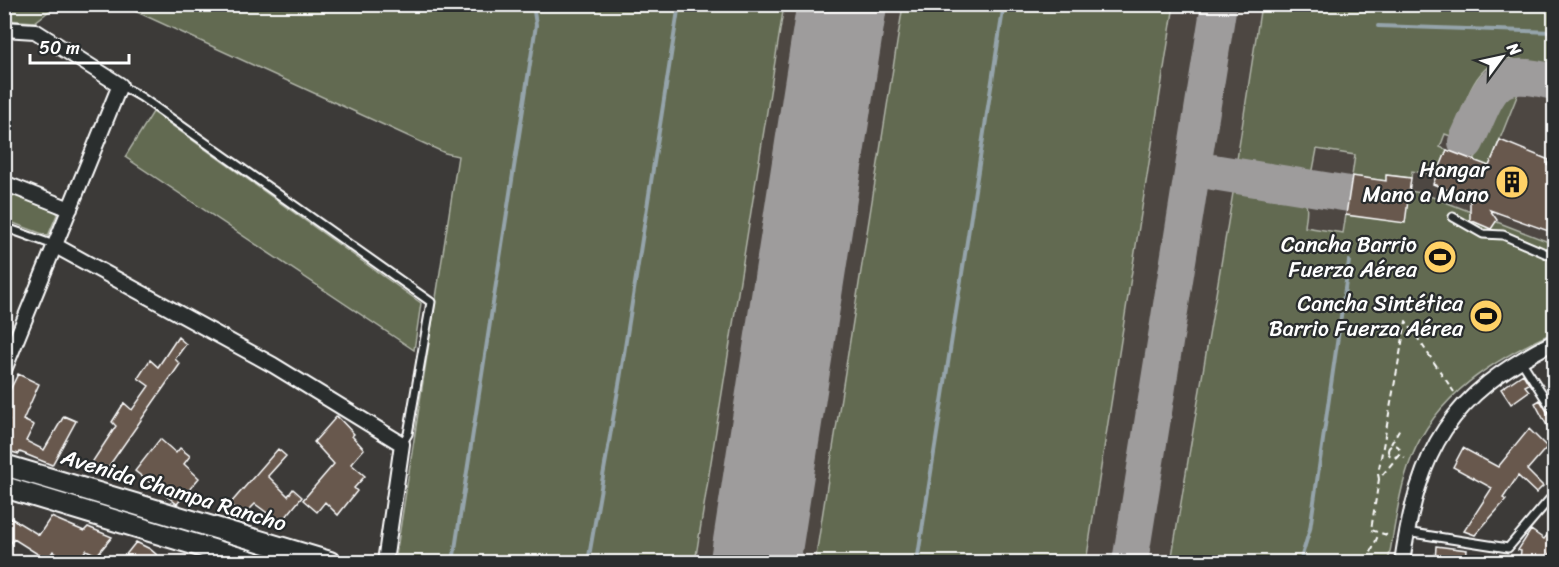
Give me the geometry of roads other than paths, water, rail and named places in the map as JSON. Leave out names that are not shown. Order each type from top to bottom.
[{"type":"main road","name":"Avenida Champa Rancho","points":[[4,465],[330,562]]},
{"type":"main road","name":"Avenida Champa Rancho","points":[[4,487],[253,562]]},
{"type":"street","points":[[4,29],[34,31],[120,85],[4,370]]},
{"type":"street","points":[[4,183],[70,209]]},
{"type":"street","points":[[54,245],[273,365],[402,444],[385,562]]},
{"type":"street","points":[[1402,562],[1406,532],[1423,468],[1448,423],[1473,394],[1520,359],[1554,342]]},
{"type":"lane","points":[[120,85],[141,97],[431,302],[408,434],[402,444]]},
{"type":"lane","points":[[1453,217],[1484,234],[1503,235],[1554,257]]},
{"type":"lane","points":[[4,226],[54,245]]},
{"type":"lane","points":[[1520,359],[1554,412]]},
{"type":"lane","points":[[1406,532],[1508,549],[1554,494]]},
{"type":"waterway","points":[[453,562],[536,25],[533,4]]},
{"type":"waterway","points":[[588,562],[620,379],[679,4]]},
{"type":"waterway","points":[[917,562],[1004,4]]},
{"type":"waterway","points":[[1378,26],[1554,32]]},
{"type":"waterway","points":[[1300,562],[1310,529],[1349,261]]},
{"type":"place","name":"Hangar Mano a Mano","points":[[1512,182]]},
{"type":"place","name":"Cancha Barrio Fuerza Aérea","points":[[1440,257]]},
{"type":"place","name":"Cancha Sintética Barrio Fuerza Aérea","points":[[1486,316]]}]
